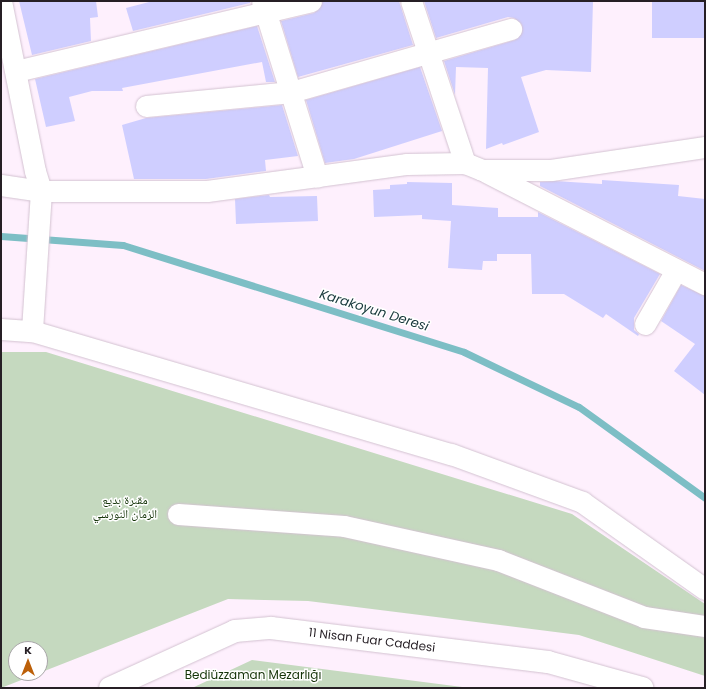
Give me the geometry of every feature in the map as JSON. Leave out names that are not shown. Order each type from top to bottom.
[{"type":"main road","name":"11 Nisan Fuar Caddesi","points":[[110,688],[235,631],[271,628],[548,662],[642,688]]},
{"type":"street","points":[[1,1],[32,158],[42,191],[32,331]]},
{"type":"street","points":[[16,71],[264,7],[311,1]]},
{"type":"street","points":[[411,1],[428,54],[473,167],[705,284]]},
{"type":"street","points":[[264,7],[317,177]]},
{"type":"street","points":[[146,106],[291,92],[511,29]]},
{"type":"street","points":[[1,185],[42,191],[207,191],[407,164],[551,170],[705,147]]},
{"type":"street","points":[[645,324],[676,270]]},
{"type":"street","points":[[1,329],[32,331],[451,454],[582,502],[705,589]]},
{"type":"street","points":[[178,514],[344,526],[498,560],[644,617],[705,626]]},
{"type":"green space","name":"مقبرة بديع الزمان النورسي","points":[[1,352],[46,352],[572,514],[705,604],[705,676],[579,635],[308,601],[228,599],[48,670],[48,641],[8,641],[8,681],[19,681],[1,688]]},
{"type":"green space","name":"Bediüzzaman Mezarlığı","points":[[252,660],[470,688],[192,688]]},
{"type":"building","points":[[19,1],[96,1],[98,17],[90,18],[91,41],[32,55]]},
{"type":"building","points":[[153,1],[250,1],[250,3],[133,31],[126,8]]},
{"type":"building","points":[[323,1],[399,1],[413,45],[298,77],[281,21],[314,13],[319,9]]},
{"type":"building","points":[[424,1],[593,1],[591,72],[546,70],[521,77],[539,132],[503,145],[502,143],[486,149],[488,68],[456,67],[455,95],[444,61],[515,40],[522,32],[522,25],[514,18],[508,17],[436,38]]},
{"type":"building","points":[[652,1],[705,1],[705,38],[652,38]]},
{"type":"building","points":[[257,26],[275,82],[266,82],[262,62],[122,88],[123,91],[92,91],[69,97],[75,121],[46,127],[35,79]]},
{"type":"building","points":[[420,67],[442,131],[354,159],[325,163],[306,100]]},
{"type":"building","points":[[282,105],[298,156],[265,160],[266,171],[206,179],[134,179],[122,125],[146,118]]},
{"type":"building","points":[[602,180],[679,185],[678,196],[705,199],[705,271],[540,186],[540,182],[555,181],[602,184]]},
{"type":"building","points":[[407,182],[452,183],[452,205],[498,208],[498,217],[538,217],[538,212],[660,274],[634,318],[634,330],[639,334],[638,336],[606,314],[603,318],[564,294],[532,294],[531,254],[497,254],[497,261],[483,261],[482,270],[448,268],[451,221],[422,219],[422,215],[374,217],[373,190],[390,189],[390,185],[407,184]]},
{"type":"building","points":[[269,195],[270,197],[317,196],[318,221],[236,224],[235,199]]},
{"type":"building","points":[[681,285],[705,296],[705,395],[674,371],[695,344],[661,321]]},
{"type":"waterway","name":"Karakoyun Deresi","points":[[1,236],[123,245],[464,352],[579,407],[705,498]]}]
